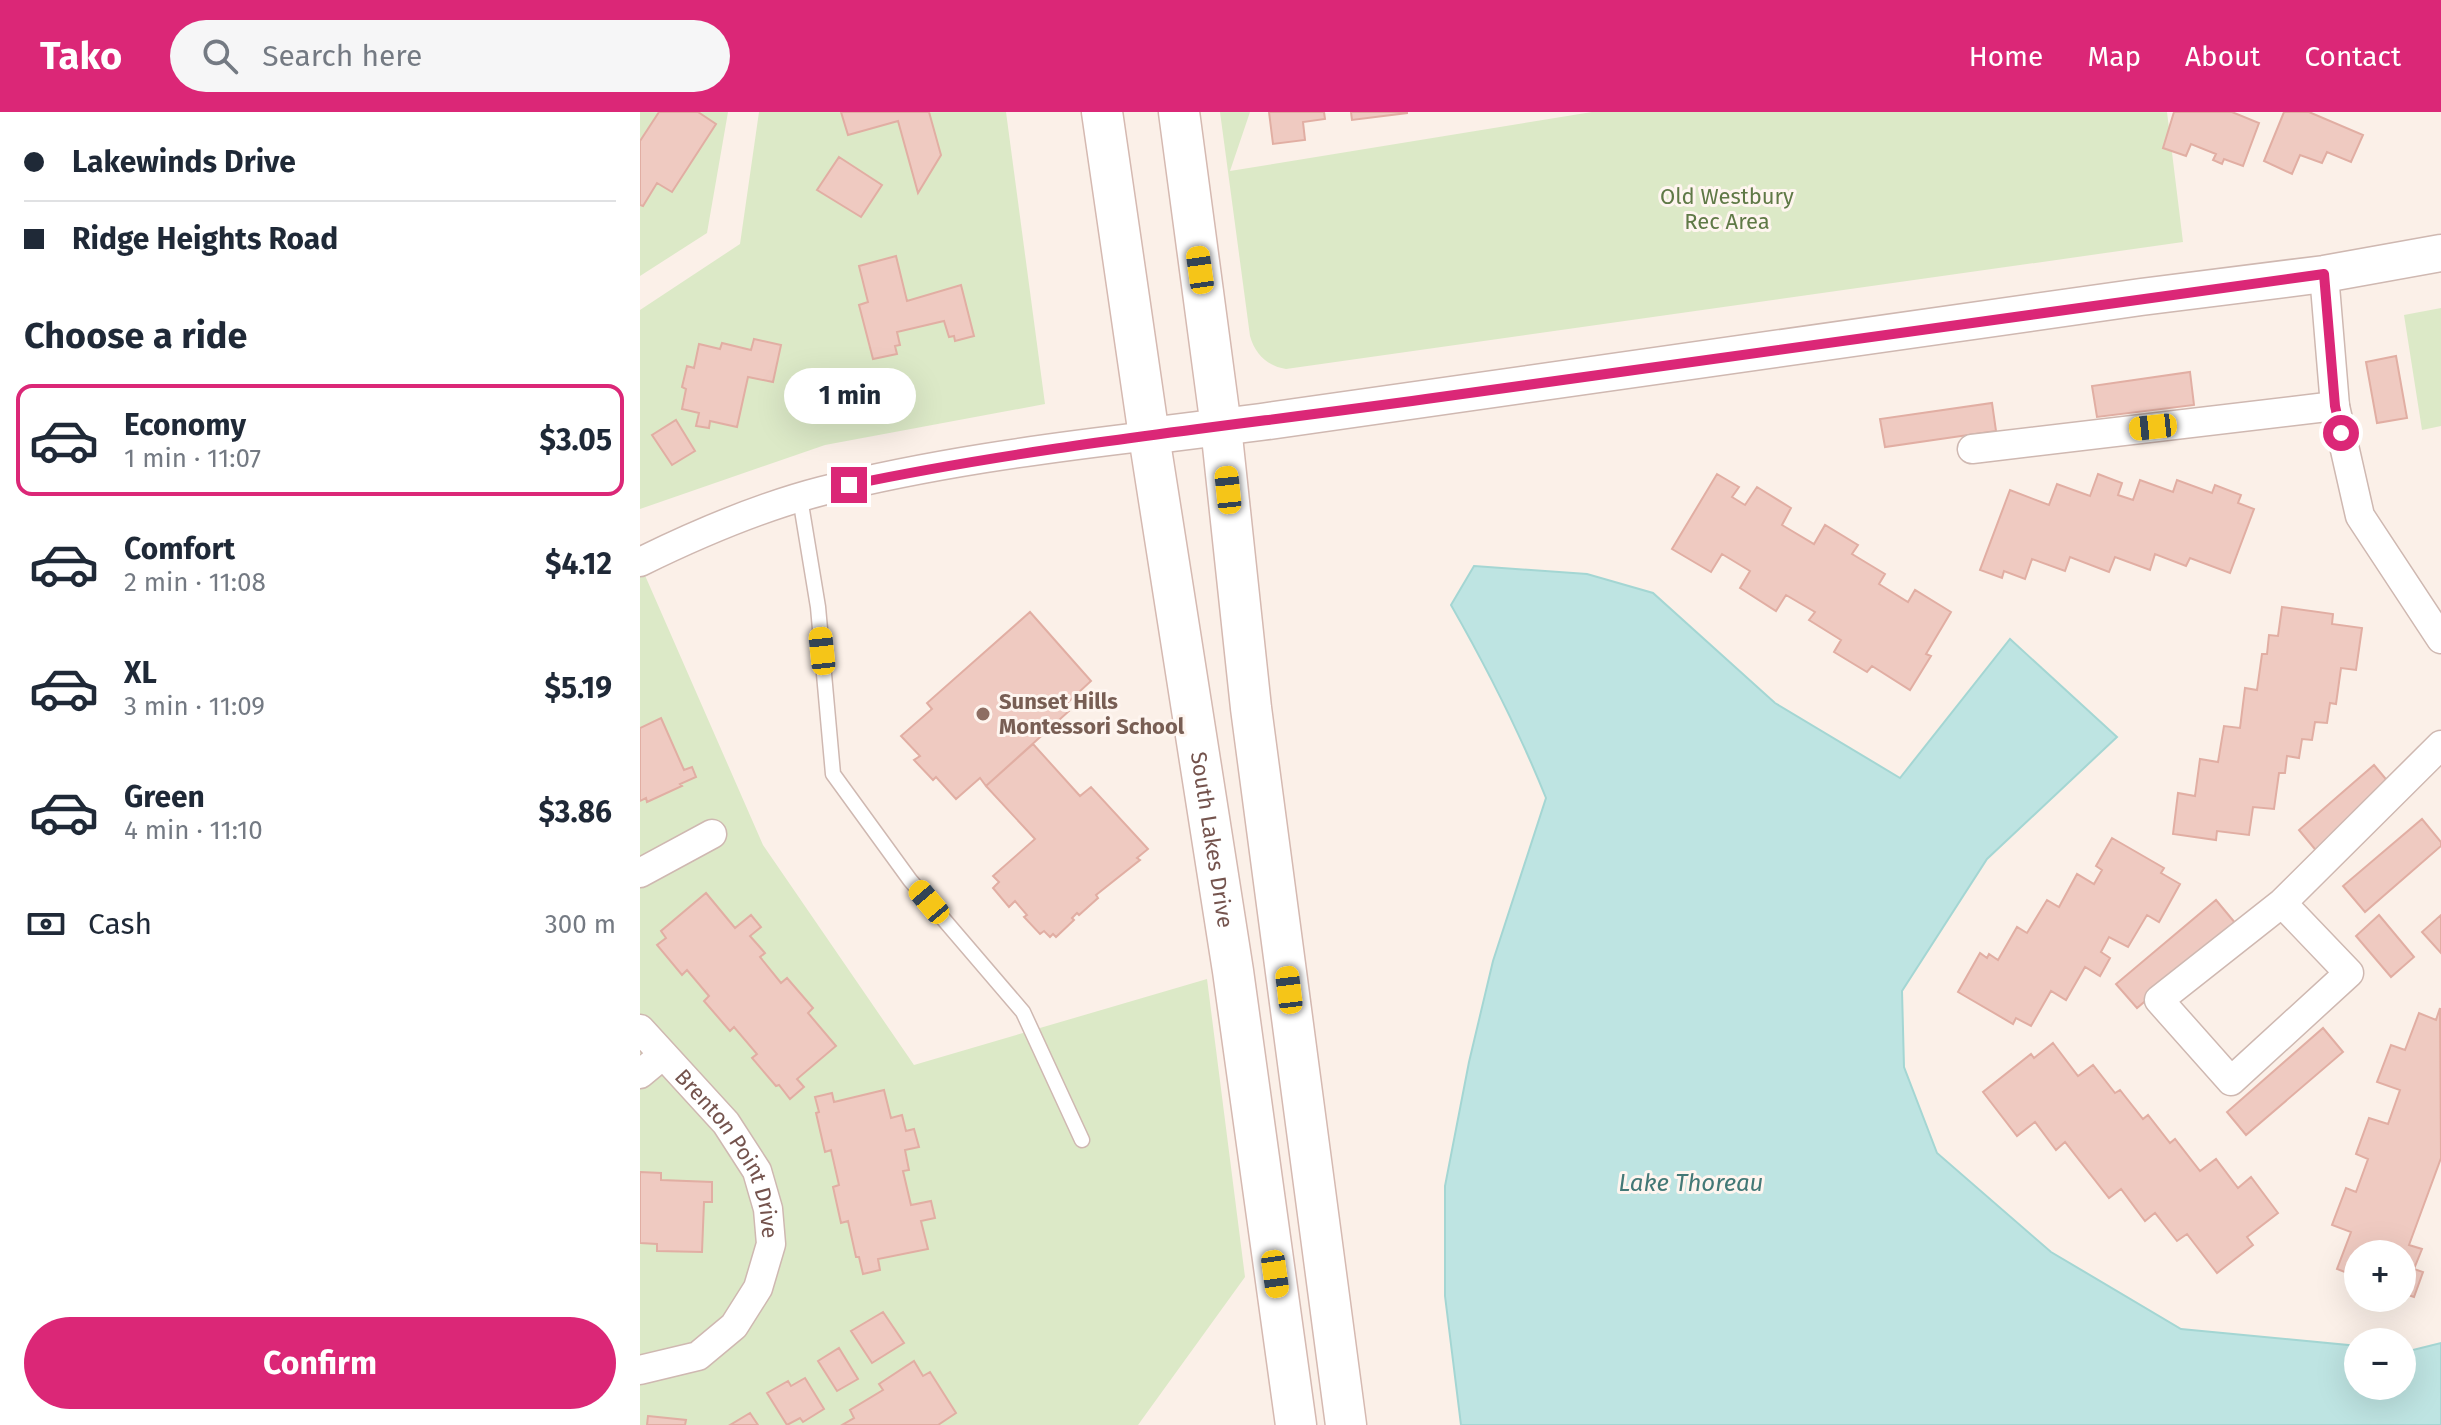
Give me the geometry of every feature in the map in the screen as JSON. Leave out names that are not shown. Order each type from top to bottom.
[{"type":"main road","name":"South Lakes Drive","points":[[1102,112],[1233,971],[1296,1425]]},
{"type":"main road","points":[[1179,112],[1221,427],[1251,708],[1346,1425]]},
{"type":"street","points":[[640,562],[745,516],[821,491],[934,467],[1062,446],[1221,427],[2324,274],[2441,253]]},
{"type":"street","points":[[2324,274],[2335,406],[2360,516],[2441,639]]},
{"type":"street","points":[[1972,449],[2335,406]]},
{"type":"street","points":[[2282,903],[2349,973],[2231,1081],[2159,1000],[2282,903],[2441,745]]},
{"type":"street","points":[[640,873],[712,834]]},
{"type":"street","name":"Brenton Point Drive","points":[[640,1029],[726,1123],[757,1171],[768,1209],[771,1244],[758,1288],[734,1326],[698,1356],[640,1370]]},
{"type":"street","points":[[640,1074],[663,1055]]},
{"type":"lane","points":[[800,498],[818,607],[833,774],[910,880],[1023,1012],[1082,1140]]},
{"type":"green space","points":[[640,112],[728,112],[707,233],[640,276]]},
{"type":"green space","points":[[759,112],[1006,112],[1045,404],[825,445],[640,509],[640,310],[740,244]]},
{"type":"green space","name":"Old Westbury Rec Area","points":[[1220,112],[1250,112],[1230,171],[1592,112],[2167,112],[2183,242],[1286,369],[1263,358],[1250,336]]},
{"type":"green space","points":[[2441,308],[2441,426],[2422,430],[2404,315]]},
{"type":"green space","points":[[640,564],[763,845],[914,1065],[1207,979],[1245,1277],[1138,1425],[640,1425]]},
{"type":"water","name":"Lake Thoreau","points":[[1474,566],[1587,574],[1653,593],[1775,703],[1900,778],[2010,639],[2117,737],[1987,859],[1902,991],[1904,1067],[1937,1153],[2051,1252],[2181,1329],[2344,1345],[2344,1400],[2416,1400],[2416,1349],[2441,1343],[2441,1425],[1461,1425],[1445,1296],[1445,1186],[1493,961],[1546,798],[1502,700],[1451,605]]},
{"type":"building","points":[[659,112],[698,112],[716,124],[672,192],[657,183],[643,206],[640,205],[640,141]]},
{"type":"building","points":[[841,112],[929,112],[941,155],[918,193],[898,121],[848,135]]},
{"type":"building","points":[[1269,112],[1324,112],[1325,119],[1303,122],[1305,140],[1273,144]]},
{"type":"building","points":[[1351,112],[1407,112],[1407,113],[1352,120]]},
{"type":"building","points":[[2174,112],[2232,112],[2259,123],[2243,166],[2224,159],[2222,164],[2213,160],[2216,154],[2191,144],[2186,156],[2163,148]]},
{"type":"building","points":[[2284,112],[2309,112],[2363,135],[2351,162],[2327,152],[2322,163],[2300,155],[2292,174],[2264,161]]},
{"type":"building","points":[[839,157],[882,185],[861,217],[817,190]]},
{"type":"building","points":[[896,256],[907,301],[961,285],[974,336],[955,341],[954,336],[949,337],[944,321],[897,332],[900,345],[895,346],[897,354],[873,359],[859,305],[868,302],[859,266]]},
{"type":"building","points":[[754,339],[781,345],[773,382],[748,377],[737,427],[710,421],[709,428],[696,426],[699,413],[682,409],[686,389],[682,387],[687,366],[694,368],[699,344],[720,349],[722,343],[751,350]]},
{"type":"building","points":[[2396,356],[2407,418],[2377,423],[2366,362]]},
{"type":"building","points":[[2190,372],[2194,405],[2097,417],[2092,386]]},
{"type":"building","points":[[1992,403],[1996,431],[1885,447],[1880,419]]},
{"type":"building","points":[[676,420],[695,451],[672,465],[652,435]]},
{"type":"building","points":[[1717,474],[1739,487],[1732,497],[1745,505],[1757,487],[1791,508],[1782,525],[1814,544],[1825,525],[1858,545],[1852,554],[1885,574],[1879,584],[1908,602],[1915,590],[1951,612],[1926,654],[1931,656],[1910,690],[1872,666],[1867,672],[1834,652],[1841,640],[1809,620],[1815,612],[1786,595],[1776,611],[1740,588],[1750,571],[1722,554],[1711,572],[1672,549]]},
{"type":"building","points":[[2098,474],[2122,483],[2118,495],[2133,500],[2140,480],[2173,492],[2177,480],[2212,493],[2215,485],[2241,495],[2238,503],[2254,509],[2230,573],[2190,558],[2186,566],[2155,554],[2150,570],[2115,557],[2109,572],[2070,557],[2065,571],[2032,559],[2025,579],[2004,571],[2002,578],[1980,570],[2010,490],[2049,505],[2057,484],[2090,496]]},
{"type":"building","points":[[2282,607],[2333,614],[2332,624],[2362,628],[2356,670],[2341,668],[2336,704],[2330,703],[2327,723],[2315,722],[2312,740],[2302,739],[2299,758],[2287,756],[2285,773],[2279,773],[2274,809],[2253,807],[2249,835],[2217,831],[2216,840],[2173,834],[2178,793],[2195,796],[2200,759],[2218,762],[2224,726],[2240,728],[2245,688],[2257,690],[2262,654],[2267,654],[2269,635],[2278,636]]},
{"type":"building","name":"Sunset Hills Montessori School","points":[[1030,612],[1091,681],[1064,706],[1069,711],[986,786],[980,778],[956,799],[936,777],[933,780],[914,760],[920,756],[901,736],[932,709],[927,703]]},
{"type":"building","points":[[661,718],[684,770],[692,767],[696,777],[647,802],[646,798],[640,801],[640,728]]},
{"type":"building","points":[[1033,744],[1080,796],[1091,787],[1148,849],[1137,858],[1140,860],[1096,895],[1098,898],[1079,915],[1077,913],[1056,937],[1053,934],[1050,937],[1044,931],[1040,934],[1024,917],[1027,915],[1015,901],[1009,907],[993,888],[999,882],[993,876],[1035,839],[986,786]]},
{"type":"building","points":[[2374,765],[2395,790],[2319,854],[2299,830]]},
{"type":"building","points":[[2422,819],[2441,846],[2365,912],[2343,886]]},
{"type":"building","points":[[2112,838],[2164,868],[2161,873],[2180,884],[2159,922],[2147,915],[2128,947],[2109,937],[2101,952],[2110,958],[2100,976],[2085,967],[2066,1000],[2051,991],[2031,1026],[2016,1018],[2013,1024],[1958,992],[1980,953],[1998,960],[2017,927],[2027,933],[2047,900],[2059,907],[2077,874],[2094,884],[2102,870],[2096,866]]},
{"type":"building","points":[[706,893],[735,928],[751,915],[761,927],[750,936],[765,953],[760,957],[781,983],[787,978],[813,1008],[808,1013],[836,1046],[797,1079],[804,1087],[790,1099],[752,1058],[757,1054],[734,1027],[730,1031],[704,1001],[709,996],[687,970],[682,975],[657,945],[666,938],[661,931]]},
{"type":"building","points":[[2216,900],[2236,924],[2137,1008],[2116,984]]},
{"type":"building","points":[[2379,915],[2414,957],[2391,977],[2356,936]]},
{"type":"building","points":[[2441,915],[2441,953],[2422,932]]},
{"type":"building","points":[[2440,1008],[2441,1158],[2411,1240],[2348,1240],[2351,1232],[2332,1225],[2346,1188],[2356,1192],[2368,1159],[2356,1154],[2369,1118],[2388,1124],[2400,1090],[2377,1082],[2391,1045],[2405,1050],[2419,1013],[2436,1020]]},
{"type":"building","points":[[2323,1028],[2343,1052],[2246,1135],[2227,1112]]},
{"type":"building","points":[[2053,1043],[2078,1076],[2093,1065],[2115,1093],[2120,1090],[2143,1119],[2148,1115],[2170,1143],[2175,1139],[2200,1171],[2216,1159],[2238,1188],[2251,1177],[2278,1213],[2247,1237],[2253,1245],[2217,1273],[2187,1234],[2177,1241],[2155,1213],[2145,1221],[2121,1189],[2109,1198],[2065,1142],[2056,1150],[2035,1122],[2017,1136],[1983,1092],[2031,1054],[2034,1058]]},
{"type":"building","points":[[884,1090],[891,1118],[902,1115],[906,1131],[914,1129],[919,1147],[905,1150],[909,1170],[903,1171],[911,1205],[931,1201],[935,1218],[921,1221],[928,1249],[878,1259],[880,1270],[863,1274],[848,1221],[841,1223],[833,1187],[839,1185],[831,1150],[825,1152],[815,1097],[832,1093],[834,1102]]},
{"type":"building","points":[[640,1172],[661,1173],[661,1180],[712,1182],[712,1202],[704,1202],[702,1252],[657,1251],[657,1244],[640,1243]]},
{"type":"building","points":[[2416,1247],[2422,1249],[2416,1264]]},
{"type":"building","points":[[2344,1250],[2344,1272],[2337,1269]]},
{"type":"building","points":[[2416,1270],[2423,1272],[2416,1291]]},
{"type":"building","points":[[883,1312],[904,1343],[872,1363],[851,1331]]},
{"type":"building","points":[[839,1348],[858,1379],[837,1391],[818,1361]]},
{"type":"building","points":[[914,1361],[923,1376],[930,1372],[956,1413],[938,1425],[842,1425],[854,1418],[850,1410],[883,1390],[879,1384]]},
{"type":"building","points":[[805,1378],[824,1409],[803,1422],[800,1418],[787,1425],[767,1393],[788,1381],[791,1386]]},
{"type":"building","points":[[750,1413],[758,1425],[730,1425]]},
{"type":"building","points":[[648,1416],[686,1420],[685,1425],[647,1425]]},
{"type":"place","name":"Sunset Hills Montessori School","points":[[983,714]]},
{"type":"route","points":[[849,485],[1062,446],[1261,422],[2324,274],[2335,406],[2341,433]]}]
